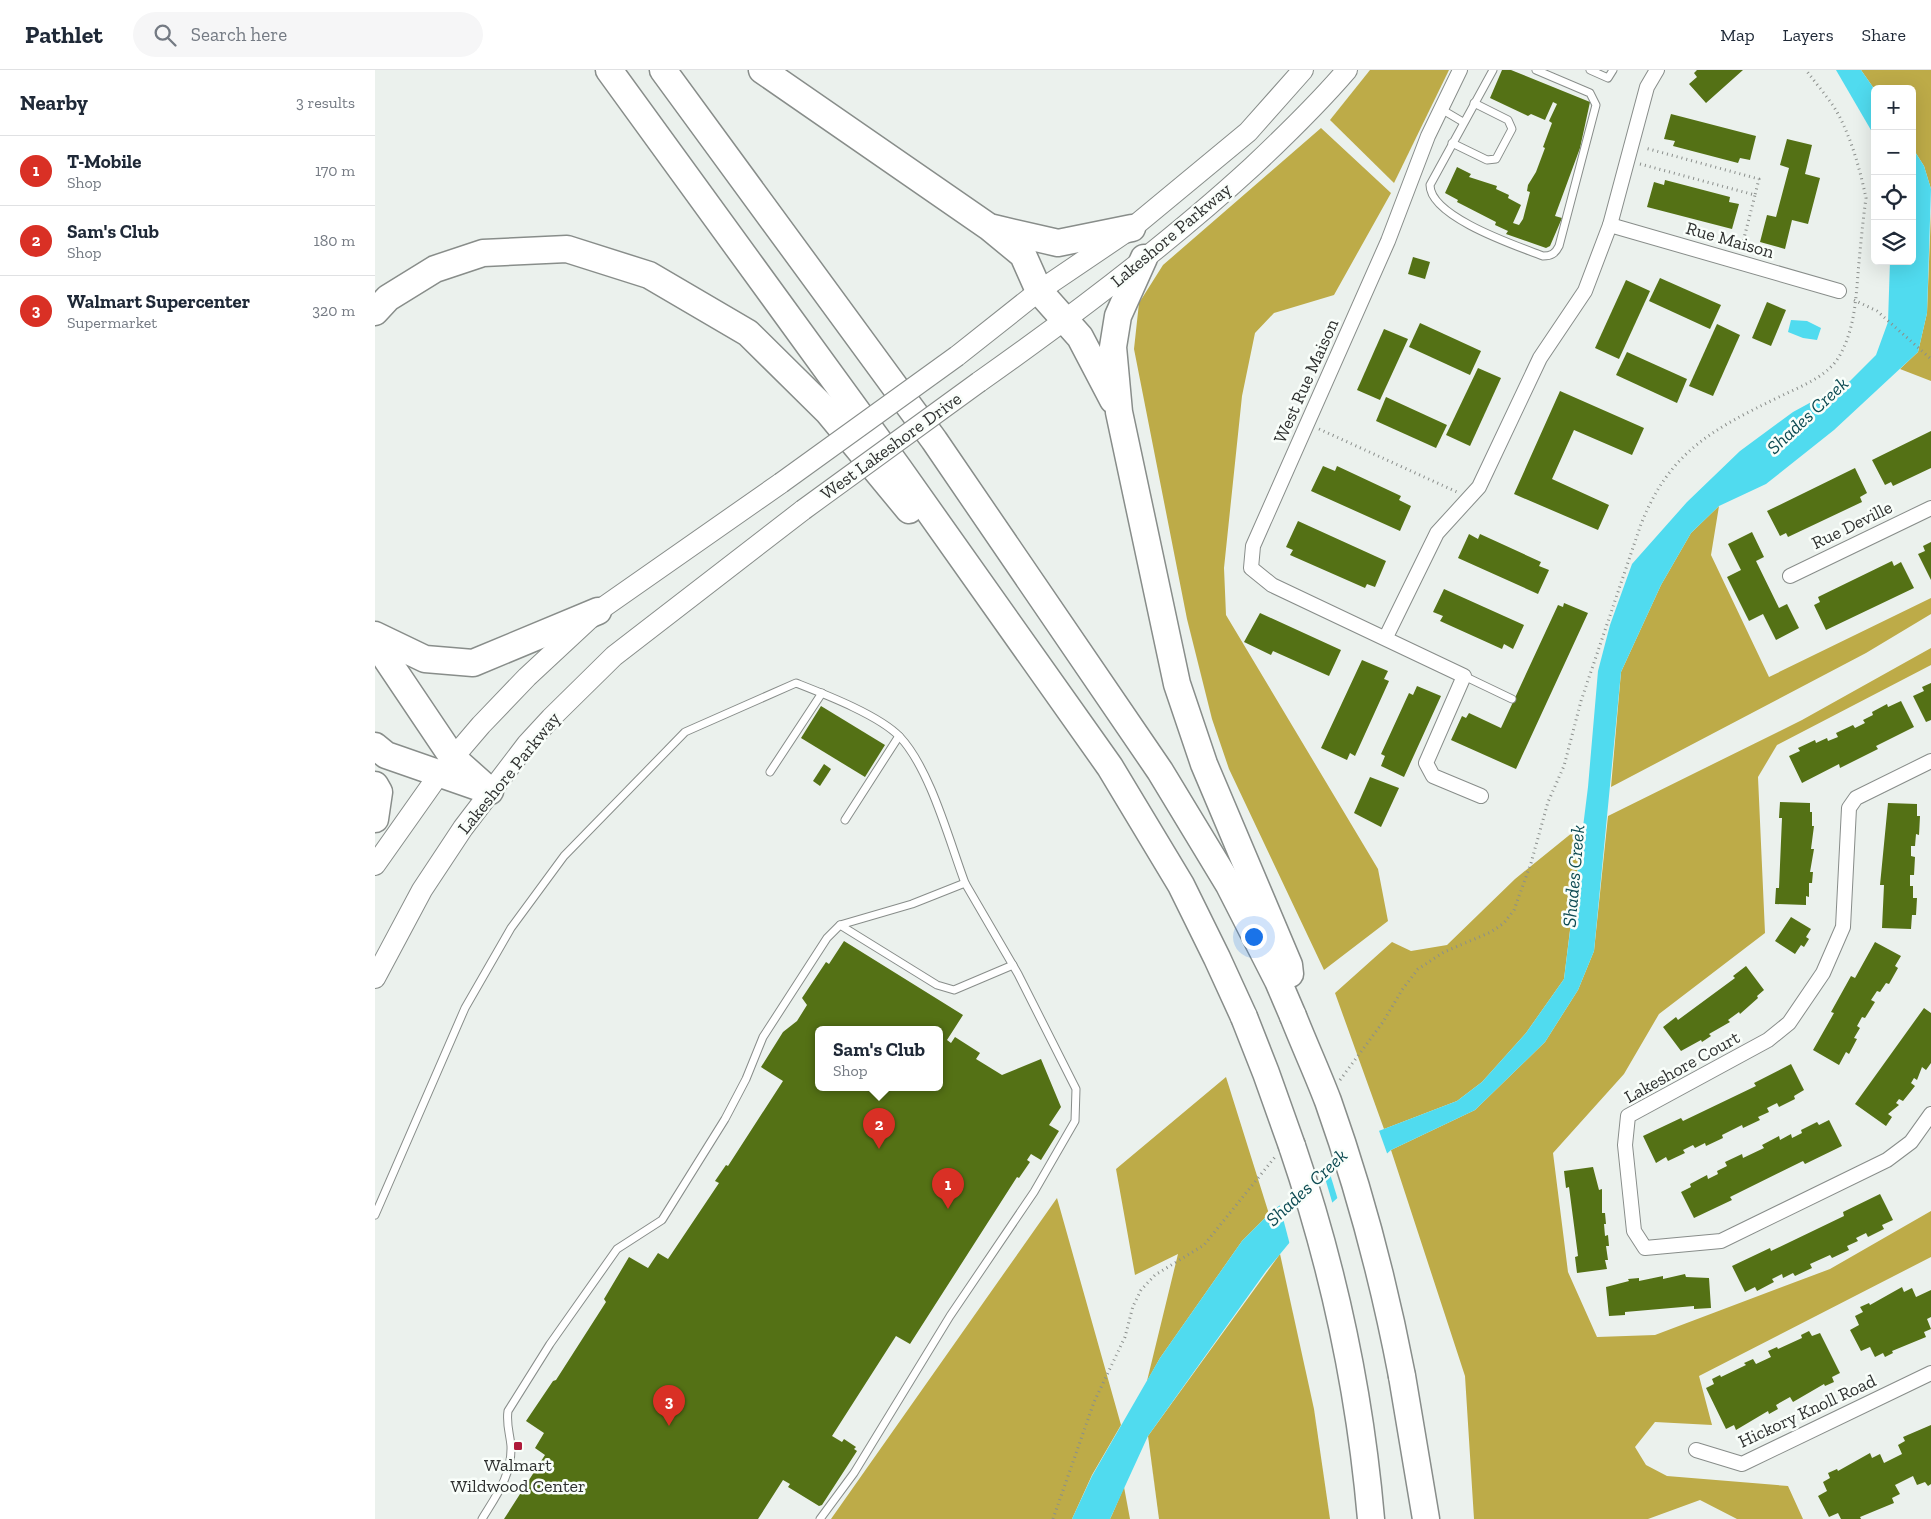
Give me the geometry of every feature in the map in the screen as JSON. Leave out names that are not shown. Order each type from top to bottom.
[{"type":"highway","points":[[609,70],[899,469],[1093,742],[1148,827],[1209,942],[1266,1073],[1312,1209],[1346,1344],[1358,1417],[1371,1519]]},
{"type":"highway","points":[[663,70],[933,440],[1160,771],[1284,973]]},
{"type":"highway","points":[[762,70],[989,227],[1023,255],[1039,291],[1080,337],[1119,412]]},
{"type":"highway","points":[[989,227],[1058,243],[1132,228]]},
{"type":"highway","points":[[375,312],[388,298],[435,269],[483,253],[567,249],[649,275],[748,333],[828,412],[918,520],[1007,620]]},
{"type":"highway","points":[[1144,258],[1118,316],[1113,347],[1119,412],[1177,684],[1204,764],[1284,973],[1293,1016],[1327,1098],[1361,1202],[1385,1291],[1403,1376],[1426,1519]]},
{"type":"highway","points":[[375,634],[425,659],[473,663],[599,611]]},
{"type":"highway","points":[[375,642],[447,765]]},
{"type":"highway","points":[[375,746],[387,755],[447,765],[490,791]]},
{"type":"highway","points":[[375,785],[379,792],[375,819]]},
{"type":"main road","name":"Lakeshore Parkway","points":[[957,356],[1039,291],[1132,228],[1248,132],[1303,70]]},
{"type":"main road","name":"Lakeshore Parkway","points":[[979,382],[1065,321],[1210,205],[1315,108],[1347,70]]},
{"type":"main road","name":"West Lakeshore Drive","points":[[599,611],[957,356]]},
{"type":"main road","name":"West Lakeshore Drive","points":[[803,510],[979,382]]},
{"type":"main road","name":"Lakeshore Parkway","points":[[375,978],[422,890],[490,791],[551,718],[614,656],[803,510]]},
{"type":"main road","points":[[375,865],[447,765],[481,725],[527,678],[599,611]]},
{"type":"street","name":"West Rue Maison","points":[[1461,70],[1428,136],[1388,241],[1253,546],[1251,568],[1272,585],[1386,637],[1464,676]]},
{"type":"street","points":[[1386,637],[1437,533],[1479,487],[1540,358],[1585,291],[1610,225],[1647,88],[1657,70]]},
{"type":"street","name":"Rue Maison","points":[[1610,225],[1839,291]]},
{"type":"street","name":"Rue Deville","points":[[1790,576],[1931,508]]},
{"type":"street","points":[[1464,676],[1425,763],[1433,776],[1481,796]]},
{"type":"street","name":"Lakeshore Court","points":[[1931,761],[1856,798],[1849,808],[1843,927],[1823,973],[1789,1023],[1768,1040],[1628,1116],[1625,1145],[1634,1231],[1645,1248],[1721,1241],[1887,1160],[1911,1142],[1931,1114]]},
{"type":"street","name":"Hickory Knoll Road","points":[[1696,1450],[1742,1464],[1931,1373]]},
{"type":"lane","points":[[1493,70],[1430,185],[1434,198],[1461,221],[1485,234],[1543,256],[1556,252],[1596,105],[1590,93],[1536,70]]},
{"type":"lane","points":[[1590,70],[1608,78],[1613,70]]},
{"type":"lane","points":[[1452,143],[1491,161],[1496,158],[1512,129],[1508,120],[1474,103]]},
{"type":"lane","points":[[1441,109],[1463,122]]},
{"type":"lane","points":[[1464,676],[1512,699]]},
{"type":"lane","points":[[375,1215],[465,1008],[511,928],[569,850],[685,732],[796,683],[881,723],[899,736],[913,754],[931,792],[965,883],[1013,965],[1076,1089],[1075,1122],[1034,1192],[950,1316],[855,1473],[820,1519]]},
{"type":"lane","points":[[770,772],[822,694]]},
{"type":"lane","points":[[845,820],[899,736]]},
{"type":"lane","points":[[482,1519],[505,1480],[510,1466],[511,1446],[506,1423],[508,1411],[550,1344],[617,1249],[662,1220],[725,1119],[746,1079],[763,1037],[827,938],[840,925],[912,904],[965,883]]},
{"type":"lane","points":[[840,925],[937,985],[954,990],[1013,965]]},
{"type":"path","points":[[1581,701],[1650,500],[1667,472],[1701,440],[1748,412],[1829,370],[1840,356],[1851,329],[1865,198],[1862,180],[1835,109],[1806,70]]},
{"type":"path","points":[[1632,144],[1759,179],[1738,262]]},
{"type":"path","points":[[1627,160],[1755,195]]},
{"type":"path","points":[[1839,291],[1843,297],[1855,300],[1877,311],[1931,359]]},
{"type":"path","points":[[1307,424],[1469,497]]},
{"type":"shaded area","points":[[1370,70],[1449,70],[1394,183],[1330,120]]},
{"type":"shaded area","points":[[1861,70],[1931,70],[1931,189],[1924,166],[1916,153],[1916,85],[1872,85]]},
{"type":"shaded area","points":[[1321,128],[1391,193],[1334,295],[1274,313],[1255,333],[1242,396],[1224,568],[1226,615],[1378,869],[1388,921],[1324,970],[1229,769],[1212,719],[1187,619],[1134,349],[1139,303],[1163,265]]},
{"type":"shaded area","points":[[1931,211],[1931,381],[1900,369],[1918,352],[1927,313]]},
{"type":"shaded area","points":[[1719,506],[1711,555],[1769,677],[1931,598],[1931,614],[1866,653],[1611,787],[1621,672],[1661,585],[1691,533]]},
{"type":"shaded area","points":[[1931,648],[1931,665],[1777,745],[1758,777],[1765,933],[1659,1014],[1624,1074],[1553,1153],[1568,1272],[1597,1337],[1655,1335],[1830,1269],[1931,1211],[1931,1257],[1699,1376],[1712,1425],[1655,1422],[1635,1447],[1646,1465],[1667,1476],[1788,1486],[1803,1519],[1737,1519],[1700,1500],[1648,1519],[1474,1519],[1465,1376],[1391,1150],[1475,1110],[1545,1042],[1578,990],[1594,951],[1608,816],[1802,720]]},
{"type":"shaded area","points":[[1583,824],[1564,979],[1526,1033],[1482,1082],[1457,1101],[1384,1129],[1335,993],[1392,942],[1411,951],[1447,945],[1515,879]]},
{"type":"shaded area","points":[[1226,1077],[1269,1214],[1242,1241],[1160,1358],[1147,1381],[1178,1254],[1135,1275],[1116,1169]]},
{"type":"shaded area","points":[[1057,1198],[1121,1425],[1092,1475],[1072,1519],[831,1519]]},
{"type":"shaded area","points":[[1280,1254],[1314,1409],[1330,1519],[1159,1519],[1148,1436]]},
{"type":"shaded area","points":[[1124,1487],[1130,1519],[1110,1519],[1112,1515]]},
{"type":"water","points":[[1836,70],[1861,70],[1872,85],[1871,130]]},
{"type":"water","name":"Shades Creek","points":[[1916,153],[1924,166],[1931,189],[1927,313],[1918,352],[1834,430],[1766,484],[1719,506],[1691,533],[1661,585],[1621,672],[1594,951],[1578,990],[1545,1042],[1475,1110],[1391,1150],[1295,1236],[1266,1271],[1148,1436],[1110,1519],[1072,1519],[1092,1476],[1160,1358],[1242,1241],[1269,1214],[1363,1137],[1457,1101],[1482,1082],[1526,1033],[1564,979],[1588,787],[1598,671],[1610,625],[1632,564],[1687,502],[1740,451],[1793,412],[1850,381],[1876,355],[1888,322],[1890,265],[1916,265]]},
{"type":"water","points":[[1791,320],[1807,321],[1821,328],[1817,340],[1803,338],[1788,332]]},
{"type":"pier","points":[[1378,1128],[1388,1156],[1338,1200],[1327,1164],[1362,1134]]},
{"type":"pier","points":[[1322,1168],[1333,1205],[1290,1245],[1279,1203]]},
{"type":"building","points":[[1502,70],[1511,70],[1590,102],[1580,148],[1555,216],[1562,218],[1550,246],[1546,248],[1506,234],[1508,231],[1495,225],[1496,222],[1457,202],[1458,200],[1445,193],[1457,167],[1471,174],[1469,177],[1497,186],[1496,189],[1509,195],[1508,198],[1521,205],[1513,223],[1519,225],[1523,219],[1530,192],[1527,191],[1528,185],[1536,172],[1545,148],[1543,147],[1552,123],[1549,121],[1557,104],[1553,102],[1545,120],[1531,114],[1528,116],[1490,98]]},
{"type":"building","points":[[1697,70],[1743,70],[1706,103],[1689,84],[1697,77],[1694,73]]},
{"type":"building","points":[[1671,114],[1756,136],[1750,160],[1740,158],[1738,163],[1673,146],[1675,141],[1664,139]]},
{"type":"building","points":[[1787,139],[1812,145],[1805,174],[1820,178],[1808,224],[1792,220],[1785,249],[1760,242],[1767,215],[1776,217],[1789,168],[1780,165]]},
{"type":"building","points":[[1665,180],[1730,197],[1729,202],[1739,204],[1732,229],[1647,207],[1654,182],[1664,185]]},
{"type":"building","points":[[1413,257],[1430,262],[1425,279],[1408,274]]},
{"type":"building","points":[[1660,278],[1721,305],[1710,329],[1649,301]]},
{"type":"building","points":[[1626,280],[1650,291],[1619,359],[1595,348]]},
{"type":"building","points":[[1767,302],[1786,310],[1771,346],[1752,338]]},
{"type":"building","points":[[1420,323],[1481,351],[1470,375],[1409,347]]},
{"type":"building","points":[[1717,324],[1740,335],[1713,396],[1689,386]]},
{"type":"building","points":[[1384,329],[1408,339],[1380,400],[1357,390]]},
{"type":"building","points":[[1627,352],[1687,379],[1677,403],[1616,375]]},
{"type":"building","points":[[1478,368],[1501,378],[1470,446],[1446,435]]},
{"type":"building","points":[[1560,391],[1644,428],[1632,455],[1574,430],[1552,479],[1609,505],[1598,530],[1514,494]]},
{"type":"building","points":[[1386,397],[1447,425],[1436,448],[1376,421]]},
{"type":"building","points":[[1931,431],[1931,468],[1893,486],[1891,482],[1885,485],[1872,460]]},
{"type":"building","points":[[1323,466],[1335,471],[1337,466],[1401,496],[1399,500],[1411,506],[1400,531],[1311,491]]},
{"type":"building","points":[[1855,468],[1867,493],[1860,497],[1862,502],[1788,537],[1786,533],[1780,536],[1767,511]]},
{"type":"building","points":[[1298,521],[1386,561],[1375,587],[1367,584],[1365,588],[1290,555],[1293,550],[1286,547]]},
{"type":"building","points":[[1752,532],[1764,557],[1756,561],[1779,608],[1787,604],[1799,628],[1776,640],[1763,614],[1749,621],[1727,577],[1741,570],[1728,544]]},
{"type":"building","points":[[1469,534],[1478,539],[1480,534],[1541,562],[1539,566],[1549,570],[1538,594],[1458,558]]},
{"type":"building","points":[[1931,542],[1931,580],[1918,554],[1925,551],[1923,546]]},
{"type":"building","points":[[1892,561],[1894,566],[1901,562],[1914,588],[1826,630],[1814,605],[1820,602],[1818,597]]},
{"type":"building","points":[[1444,589],[1524,625],[1513,649],[1504,644],[1502,649],[1440,621],[1443,616],[1433,612]]},
{"type":"building","points":[[1564,603],[1588,613],[1516,769],[1451,740],[1462,716],[1466,718],[1469,713],[1501,728],[1558,605],[1563,607]]},
{"type":"building","points":[[1260,613],[1341,650],[1329,676],[1273,651],[1271,655],[1244,642]]},
{"type":"building","points":[[1362,660],[1388,671],[1384,679],[1389,681],[1355,756],[1350,753],[1347,760],[1321,748]]},
{"type":"building","points":[[1931,683],[1931,720],[1926,722],[1913,696],[1924,691],[1922,687]]},
{"type":"building","points":[[1417,686],[1441,696],[1404,777],[1381,766],[1385,756],[1381,754],[1409,693],[1413,695]]},
{"type":"building","points":[[1901,701],[1914,727],[1876,746],[1878,749],[1840,768],[1839,764],[1802,783],[1789,756],[1800,751],[1798,748],[1815,740],[1816,743],[1827,738],[1828,741],[1838,737],[1836,733],[1853,725],[1855,728],[1865,723],[1863,720],[1873,715],[1872,712],[1887,704],[1888,707]]},
{"type":"building","points":[[821,706],[885,745],[865,777],[801,738]]},
{"type":"building","points":[[824,764],[831,769],[820,786],[813,781]]},
{"type":"building","points":[[1370,777],[1399,788],[1381,827],[1354,813]]},
{"type":"building","points":[[1780,802],[1810,803],[1812,826],[1814,826],[1811,849],[1814,849],[1810,872],[1813,872],[1812,883],[1809,883],[1809,897],[1806,896],[1806,905],[1775,904],[1776,888],[1779,888],[1782,818],[1779,818]]},
{"type":"building","points":[[1888,803],[1917,804],[1917,816],[1920,816],[1919,835],[1916,834],[1915,846],[1911,846],[1911,856],[1915,857],[1914,875],[1910,875],[1910,886],[1913,886],[1913,898],[1917,898],[1916,915],[1912,915],[1911,929],[1882,928],[1884,885],[1880,885]]},
{"type":"building","points":[[1791,917],[1811,929],[1806,937],[1809,939],[1804,947],[1801,945],[1795,954],[1775,941]]},
{"type":"building","points":[[844,941],[963,1015],[947,1040],[951,1043],[955,1037],[980,1053],[976,1059],[1002,1075],[1041,1059],[1061,1107],[1049,1125],[1059,1131],[1041,1160],[1031,1154],[1027,1160],[1030,1162],[1019,1178],[1017,1177],[910,1344],[896,1336],[832,1436],[842,1442],[844,1439],[856,1447],[854,1449],[857,1451],[822,1505],[819,1506],[788,1487],[790,1484],[783,1480],[758,1519],[504,1519],[545,1455],[535,1448],[544,1433],[526,1421],[553,1381],[556,1380],[606,1302],[604,1299],[629,1257],[648,1268],[658,1253],[668,1259],[719,1183],[715,1181],[726,1165],[728,1166],[783,1081],[761,1067],[783,1032],[797,1021],[807,1005],[802,998],[826,962],[829,964]]},
{"type":"building","points":[[1875,942],[1901,956],[1895,966],[1898,968],[1889,984],[1886,983],[1880,992],[1877,991],[1871,1000],[1875,1002],[1865,1018],[1862,1017],[1857,1026],[1860,1028],[1854,1038],[1857,1039],[1849,1054],[1846,1052],[1839,1065],[1813,1050],[1834,1013],[1831,1012],[1851,976],[1855,978]]},
{"type":"building","points":[[1746,966],[1764,990],[1757,996],[1758,998],[1740,1014],[1739,1012],[1728,1020],[1730,1022],[1709,1034],[1711,1036],[1681,1051],[1663,1027],[1676,1017],[1678,1020],[1735,978],[1733,976]]},
{"type":"building","points":[[1924,1008],[1931,1013],[1931,1063],[1926,1070],[1922,1067],[1917,1080],[1914,1078],[1911,1083],[1915,1086],[1903,1101],[1899,1099],[1896,1103],[1899,1105],[1888,1114],[1892,1117],[1886,1126],[1855,1104]]},
{"type":"building","points":[[1791,1064],[1804,1090],[1794,1096],[1795,1099],[1779,1107],[1777,1103],[1767,1108],[1769,1112],[1758,1117],[1760,1120],[1743,1128],[1742,1125],[1722,1135],[1723,1138],[1706,1146],[1705,1143],[1695,1148],[1693,1145],[1683,1150],[1685,1153],[1668,1161],[1666,1157],[1656,1163],[1643,1136],[1681,1118],[1683,1121],[1756,1086],[1754,1083]]},
{"type":"building","points":[[1829,1120],[1842,1146],[1805,1164],[1803,1161],[1730,1197],[1732,1200],[1694,1218],[1681,1192],[1691,1187],[1690,1184],[1707,1175],[1708,1179],[1718,1174],[1717,1171],[1727,1166],[1725,1162],[1742,1154],[1743,1158],[1764,1148],[1762,1145],[1779,1136],[1780,1140],[1791,1134],[1792,1138],[1802,1133],[1801,1130],[1817,1122],[1819,1125]]},
{"type":"building","points":[[1593,1167],[1599,1190],[1602,1189],[1602,1213],[1605,1213],[1605,1236],[1608,1235],[1609,1246],[1606,1246],[1608,1260],[1605,1260],[1607,1269],[1577,1273],[1575,1257],[1578,1256],[1569,1187],[1566,1188],[1564,1171]]},
{"type":"building","points":[[1880,1194],[1893,1220],[1882,1225],[1884,1229],[1868,1237],[1866,1233],[1856,1238],[1858,1241],[1847,1246],[1849,1250],[1832,1258],[1830,1255],[1810,1264],[1812,1268],[1795,1276],[1793,1273],[1783,1278],[1782,1274],[1772,1279],[1774,1282],[1757,1291],[1755,1287],[1745,1292],[1732,1266],[1770,1248],[1771,1251],[1844,1216],[1843,1212]]},
{"type":"building","points":[[1685,1274],[1686,1277],[1709,1278],[1711,1308],[1694,1309],[1694,1306],[1625,1312],[1625,1315],[1609,1316],[1606,1287],[1629,1281],[1628,1279],[1639,1278],[1639,1281],[1663,1276],[1663,1279]]},
{"type":"building","points":[[1902,1287],[1904,1292],[1912,1288],[1916,1297],[1931,1290],[1931,1317],[1927,1319],[1931,1329],[1924,1332],[1926,1337],[1892,1351],[1893,1353],[1885,1357],[1883,1353],[1875,1357],[1870,1347],[1861,1351],[1850,1330],[1859,1325],[1855,1316],[1863,1312],[1860,1307],[1869,1303],[1870,1305]]},
{"type":"building","points":[[1809,1331],[1812,1336],[1820,1333],[1840,1373],[1832,1377],[1834,1382],[1825,1386],[1824,1384],[1793,1402],[1790,1397],[1776,1405],[1778,1409],[1769,1414],[1768,1411],[1736,1430],[1734,1425],[1726,1429],[1706,1388],[1714,1384],[1712,1379],[1720,1375],[1721,1377],[1746,1365],[1744,1363],[1753,1359],[1756,1364],[1771,1357],[1768,1351],[1777,1347],[1778,1349],[1802,1338],[1801,1335]]},
{"type":"building","points":[[1931,1425],[1931,1484],[1928,1486],[1925,1482],[1917,1485],[1913,1476],[1895,1485],[1900,1494],[1892,1498],[1894,1503],[1860,1517],[1861,1519],[1841,1519],[1838,1513],[1829,1517],[1818,1496],[1827,1491],[1823,1482],[1830,1478],[1828,1473],[1837,1469],[1838,1471],[1870,1453],[1872,1458],[1880,1454],[1884,1463],[1902,1454],[1898,1445],[1905,1441],[1903,1437]]},
{"type":"place","name":"Sam's Club","points":[[879,1149]]},
{"type":"place","name":"T-Mobile","points":[[948,1209]]},
{"type":"place","name":"Walmart Supercenter","points":[[669,1426]]},
{"type":"place","name":"Walmart Wildwood Center","points":[[518,1446]]}]
